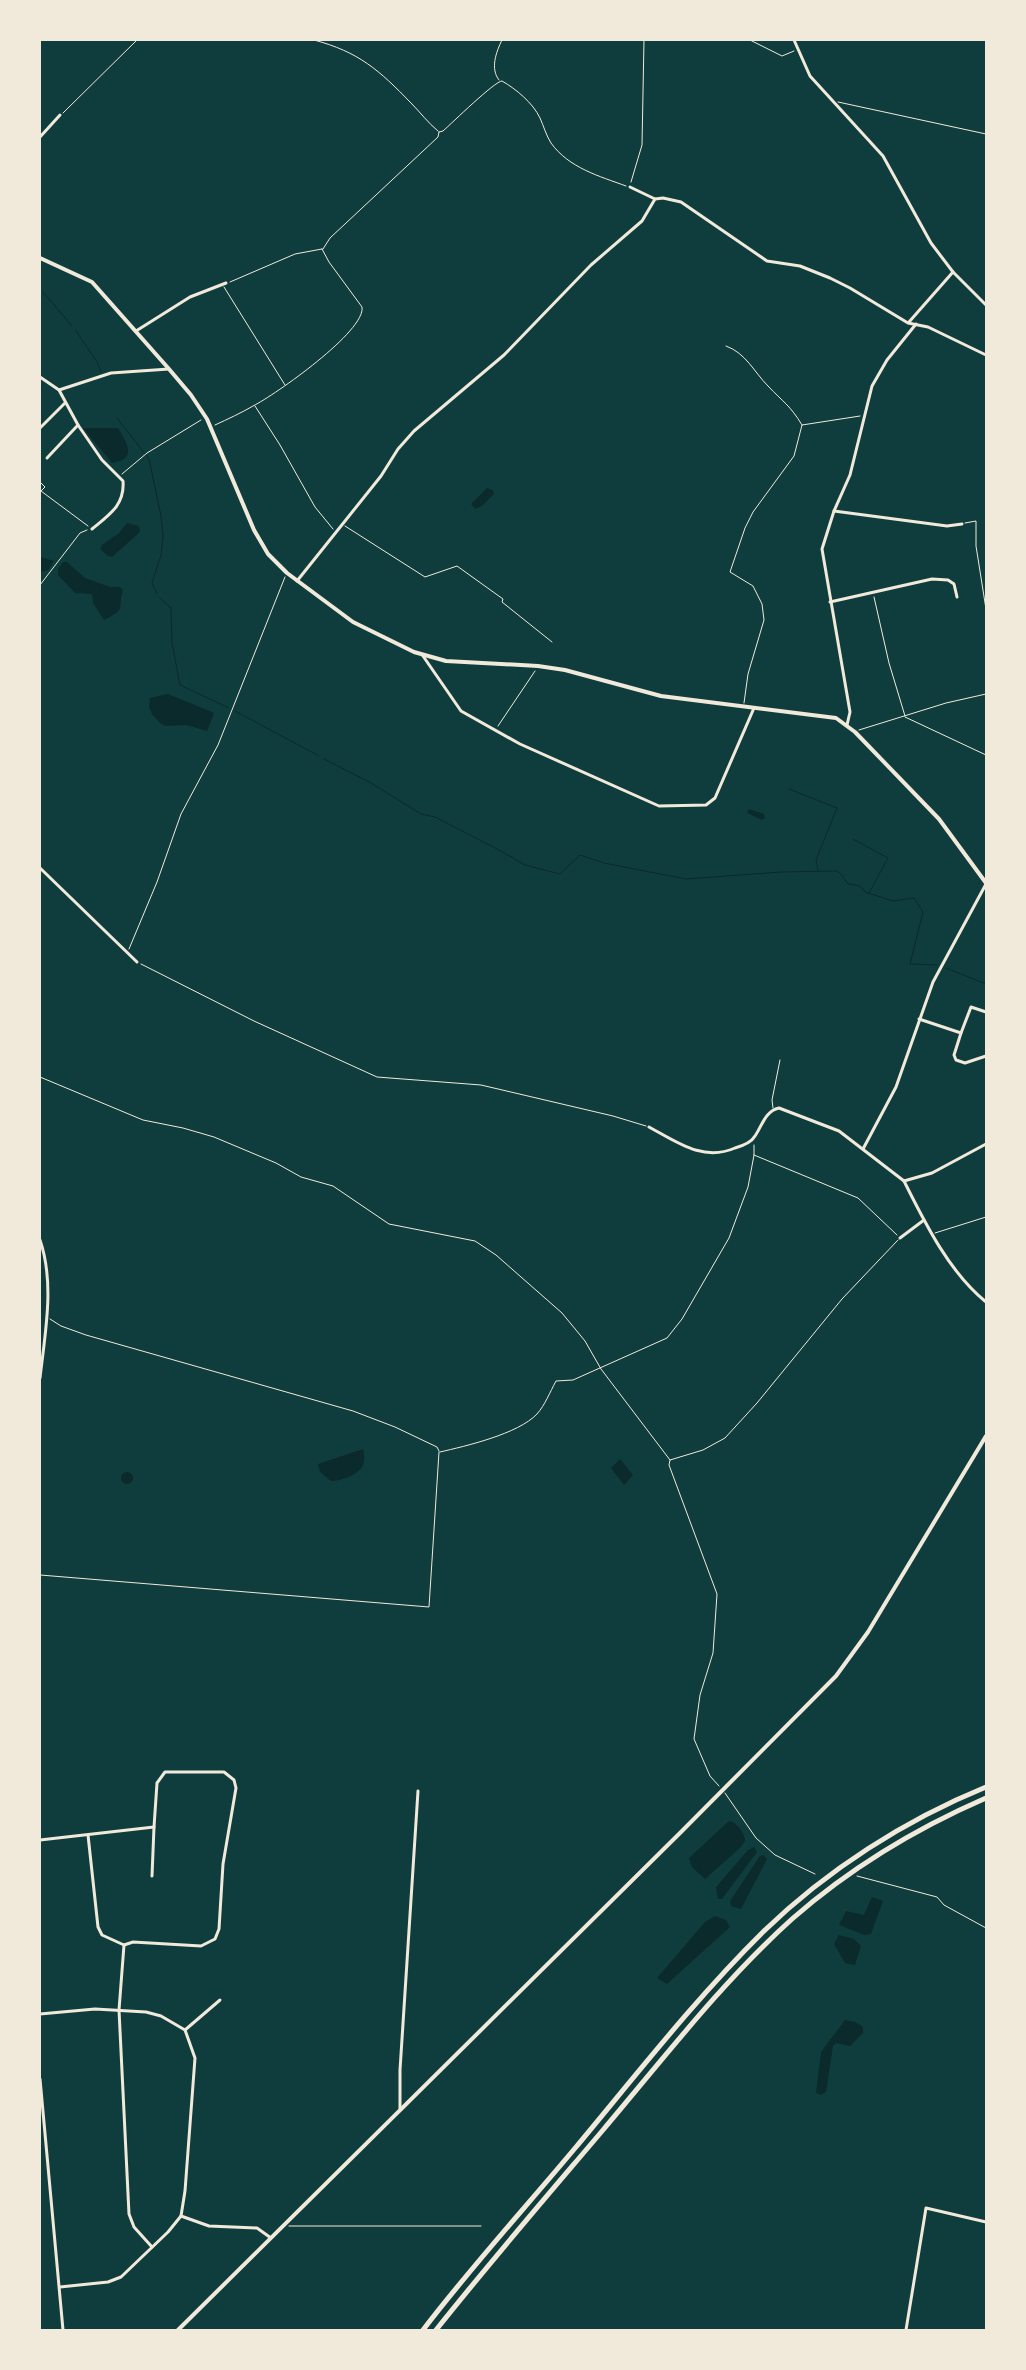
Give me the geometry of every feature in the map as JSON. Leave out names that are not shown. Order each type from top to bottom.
[{"type":"highway","points":[[423,2330],[702,1997],[765,1931],[809,1893],[873,1846],[953,1801],[986,1787]]},
{"type":"highway","points":[[436,2330],[729,1982],[793,1919],[851,1874],[914,1834],[986,1798]]},
{"type":"street","points":[[794,40],[810,76],[883,156],[931,243],[953,272],[986,305]]},
{"type":"street","points":[[40,136],[60,116]]},
{"type":"street","points":[[630,187],[656,199],[663,198],[681,202],[767,261],[800,266],[830,278],[908,323],[928,327],[986,355]]},
{"type":"street","points":[[297,581],[381,476],[398,449],[414,432],[504,355],[591,265],[642,221],[656,199]]},
{"type":"street","points":[[40,258],[84,277],[109,300],[170,369],[206,417],[258,537],[268,554],[286,573],[354,622],[423,656],[446,661],[538,666],[564,670],[661,696],[836,718],[855,732],[939,819],[986,884],[933,982],[896,1087],[863,1149]]},
{"type":"street","points":[[908,323],[953,272]]},
{"type":"street","points":[[136,331],[190,297],[225,284]]},
{"type":"street","points":[[847,725],[850,712],[822,549],[834,511],[850,475],[872,386],[887,360],[916,324]]},
{"type":"street","points":[[59,390],[111,373],[170,369]]},
{"type":"street","points":[[40,377],[59,390],[78,425],[102,460],[124,481],[122,499],[114,511],[92,529]]},
{"type":"street","points":[[40,428],[65,403]]},
{"type":"street","points":[[47,458],[78,425]]},
{"type":"street","points":[[834,511],[946,526],[962,524]]},
{"type":"street","points":[[830,602],[932,579],[948,580],[954,584],[957,597]]},
{"type":"street","points":[[423,656],[461,711],[543,755],[659,806],[706,805],[715,798],[754,708]]},
{"type":"street","points":[[40,868],[137,962]]},
{"type":"street","points":[[986,1012],[970,1007],[954,1055],[956,1060],[965,1063],[986,1056]]},
{"type":"street","points":[[919,1019],[960,1033]]},
{"type":"street","points":[[649,1127],[692,1150],[713,1154],[726,1152],[753,1139],[768,1114],[779,1108],[807,1117],[839,1131],[904,1181],[932,1234],[971,1288],[986,1302]]},
{"type":"street","points":[[904,1181],[932,1173],[986,1144]]},
{"type":"street","points":[[900,1238],[924,1220]]},
{"type":"street","points":[[40,1240],[44,1252],[49,1318],[40,1378]]},
{"type":"street","points":[[178,2330],[820,1692],[850,1658],[986,1436]]},
{"type":"street","points":[[88,1835],[98,1928],[102,1935],[109,1940],[124,1945],[133,1942],[200,1946],[215,1939],[219,1928],[223,1864],[236,1788],[234,1780],[224,1772],[165,1772],[157,1783],[152,1876]]},
{"type":"street","points":[[400,2109],[400,2070],[418,1791]]},
{"type":"street","points":[[40,1840],[154,1827]]},
{"type":"street","points":[[124,1945],[119,2010],[129,2214],[134,2226],[152,2247]]},
{"type":"street","points":[[184,2030],[220,2000]]},
{"type":"street","points":[[40,2014],[96,2009],[161,2016],[184,2030],[193,2049],[195,2071],[185,2191],[181,2216],[126,2273],[114,2280],[60,2287]]},
{"type":"street","points":[[40,2079],[63,2330]]},
{"type":"street","points":[[906,2330],[926,2208],[986,2222]]},
{"type":"street","points":[[181,2216],[210,2226],[257,2228],[271,2238]]},
{"type":"lane","points":[[773,1110],[772,1100],[780,1060]]},
{"type":"path","points":[[60,116],[137,40]]},
{"type":"path","points":[[314,40],[348,50],[361,58],[388,79],[439,132]]},
{"type":"path","points":[[502,40],[494,65],[494,74],[531,106],[539,116],[552,144],[573,164],[630,187],[642,144],[644,40]]},
{"type":"path","points":[[750,40],[782,56],[793,51]]},
{"type":"path","points":[[322,249],[330,238],[438,137],[439,132],[500,80]]},
{"type":"path","points":[[836,104],[842,102],[986,134]]},
{"type":"path","points":[[286,385],[225,284],[294,254],[322,249]]},
{"type":"path","points":[[211,427],[254,406],[286,385],[328,352],[363,312],[362,307],[328,262],[322,249]]},
{"type":"path","points":[[726,346],[735,349],[757,371],[767,386],[790,406],[802,424],[794,456],[753,512],[745,528],[730,572],[753,586],[762,604],[764,620],[748,674],[744,706]]},
{"type":"path","points":[[254,406],[280,445],[314,507],[336,532]]},
{"type":"path","points":[[802,424],[864,415]]},
{"type":"path","points":[[119,477],[147,453],[206,417]]},
{"type":"path","points":[[40,482],[46,487],[41,491],[92,529]]},
{"type":"path","points":[[962,524],[976,521],[976,546],[986,609]]},
{"type":"path","points":[[342,525],[425,577],[456,566],[503,599],[502,602],[552,642]]},
{"type":"path","points":[[40,585],[80,533],[92,529]]},
{"type":"path","points":[[127,952],[157,882],[182,814],[218,746],[286,573]]},
{"type":"path","points":[[874,593],[889,664],[905,716],[986,755]]},
{"type":"path","points":[[495,730],[538,666]]},
{"type":"path","points":[[855,732],[946,703],[986,694]]},
{"type":"path","points":[[137,962],[254,1021],[377,1077],[481,1086],[613,1116],[649,1127]]},
{"type":"path","points":[[40,1077],[143,1120],[183,1128],[214,1137],[276,1163],[301,1178],[333,1186],[389,1224],[474,1241],[496,1254],[562,1313],[585,1341],[601,1369],[670,1460],[669,1465],[717,1594],[714,1653],[700,1695],[694,1739],[710,1776],[723,1790],[756,1838],[775,1855],[815,1874]]},
{"type":"path","points":[[440,1452],[478,1443],[522,1424],[536,1415],[556,1381],[573,1380],[667,1338],[682,1319],[729,1238],[742,1206],[754,1155],[753,1139]]},
{"type":"path","points":[[670,1460],[703,1450],[725,1438],[757,1403],[842,1299],[900,1238],[858,1198],[754,1155]]},
{"type":"path","points":[[932,1234],[986,1217]]},
{"type":"path","points":[[49,1318],[60,1326],[86,1335],[354,1410],[395,1427],[436,1448],[440,1452]]},
{"type":"path","points":[[40,1575],[429,1607],[440,1452]]},
{"type":"path","points":[[851,1874],[937,1897],[944,1905],[986,1928]]},
{"type":"path","points":[[283,2226],[481,2226]]},
{"type":"water","points":[[83,428],[118,428],[125,439],[128,454],[120,461],[112,463]]},
{"type":"water","points":[[487,488],[493,490],[494,494],[482,506],[475,509],[471,504]]},
{"type":"water","points":[[127,523],[139,526],[140,532],[112,557],[108,556],[100,549],[102,545],[119,533]]},
{"type":"water","points":[[40,557],[54,561],[48,570],[40,572]]},
{"type":"water","points":[[63,562],[67,562],[85,578],[110,587],[120,587],[123,590],[119,611],[104,620],[93,603],[92,594],[75,593],[58,575],[58,569]]},
{"type":"water","points":[[168,694],[214,713],[207,731],[186,725],[166,726],[160,723],[149,707],[150,698]]},
{"type":"water","points":[[749,809],[764,814],[765,818],[762,820],[747,813]]},
{"type":"water","points":[[363,1449],[364,1462],[360,1470],[351,1476],[331,1481],[320,1472],[318,1464]]},
{"type":"water","points":[[620,1459],[633,1475],[624,1485],[611,1468]]},
{"type":"water","points":[[127,1472],[133,1478],[127,1484],[121,1478]]},
{"type":"water","points":[[729,1821],[740,1829],[745,1841],[740,1848],[705,1879],[692,1867],[689,1858]]},
{"type":"water","points":[[754,1847],[757,1852],[722,1899],[718,1899],[716,1887],[748,1850]]},
{"type":"water","points":[[763,1855],[767,1859],[741,1909],[731,1906],[730,1901],[760,1856]]},
{"type":"water","points":[[872,1897],[883,1901],[871,1934],[864,1935],[839,1925],[846,1911],[864,1915]]},
{"type":"water","points":[[715,1916],[726,1920],[730,1927],[667,1984],[657,1978],[705,1922]]},
{"type":"water","points":[[839,1935],[854,1939],[861,1946],[855,1965],[845,1963],[834,1944]]},
{"type":"water","points":[[845,2020],[855,2022],[863,2027],[863,2033],[850,2046],[836,2043],[833,2046],[826,2092],[821,2095],[816,2093],[821,2052]]},
{"type":"waterway","points":[[43,292],[72,326]]},
{"type":"waterway","points":[[76,331],[97,362],[101,372]]},
{"type":"waterway","points":[[117,418],[149,459],[161,516],[163,536],[161,555],[152,583],[157,594]]},
{"type":"waterway","points":[[159,597],[171,608],[172,643],[180,685],[229,708]]},
{"type":"waterway","points":[[235,711],[319,756]]},
{"type":"waterway","points":[[324,759],[371,783],[421,814],[435,817],[525,865],[560,874],[580,855],[604,863],[686,879],[781,872],[837,871],[848,884],[856,885],[865,892],[893,901],[914,898],[923,912],[910,964],[937,965]]},
{"type":"waterway","points":[[789,789],[837,808],[816,860],[818,870]]},
{"type":"waterway","points":[[853,839],[888,858],[869,893]]},
{"type":"waterway","points":[[946,968],[986,984]]}]
